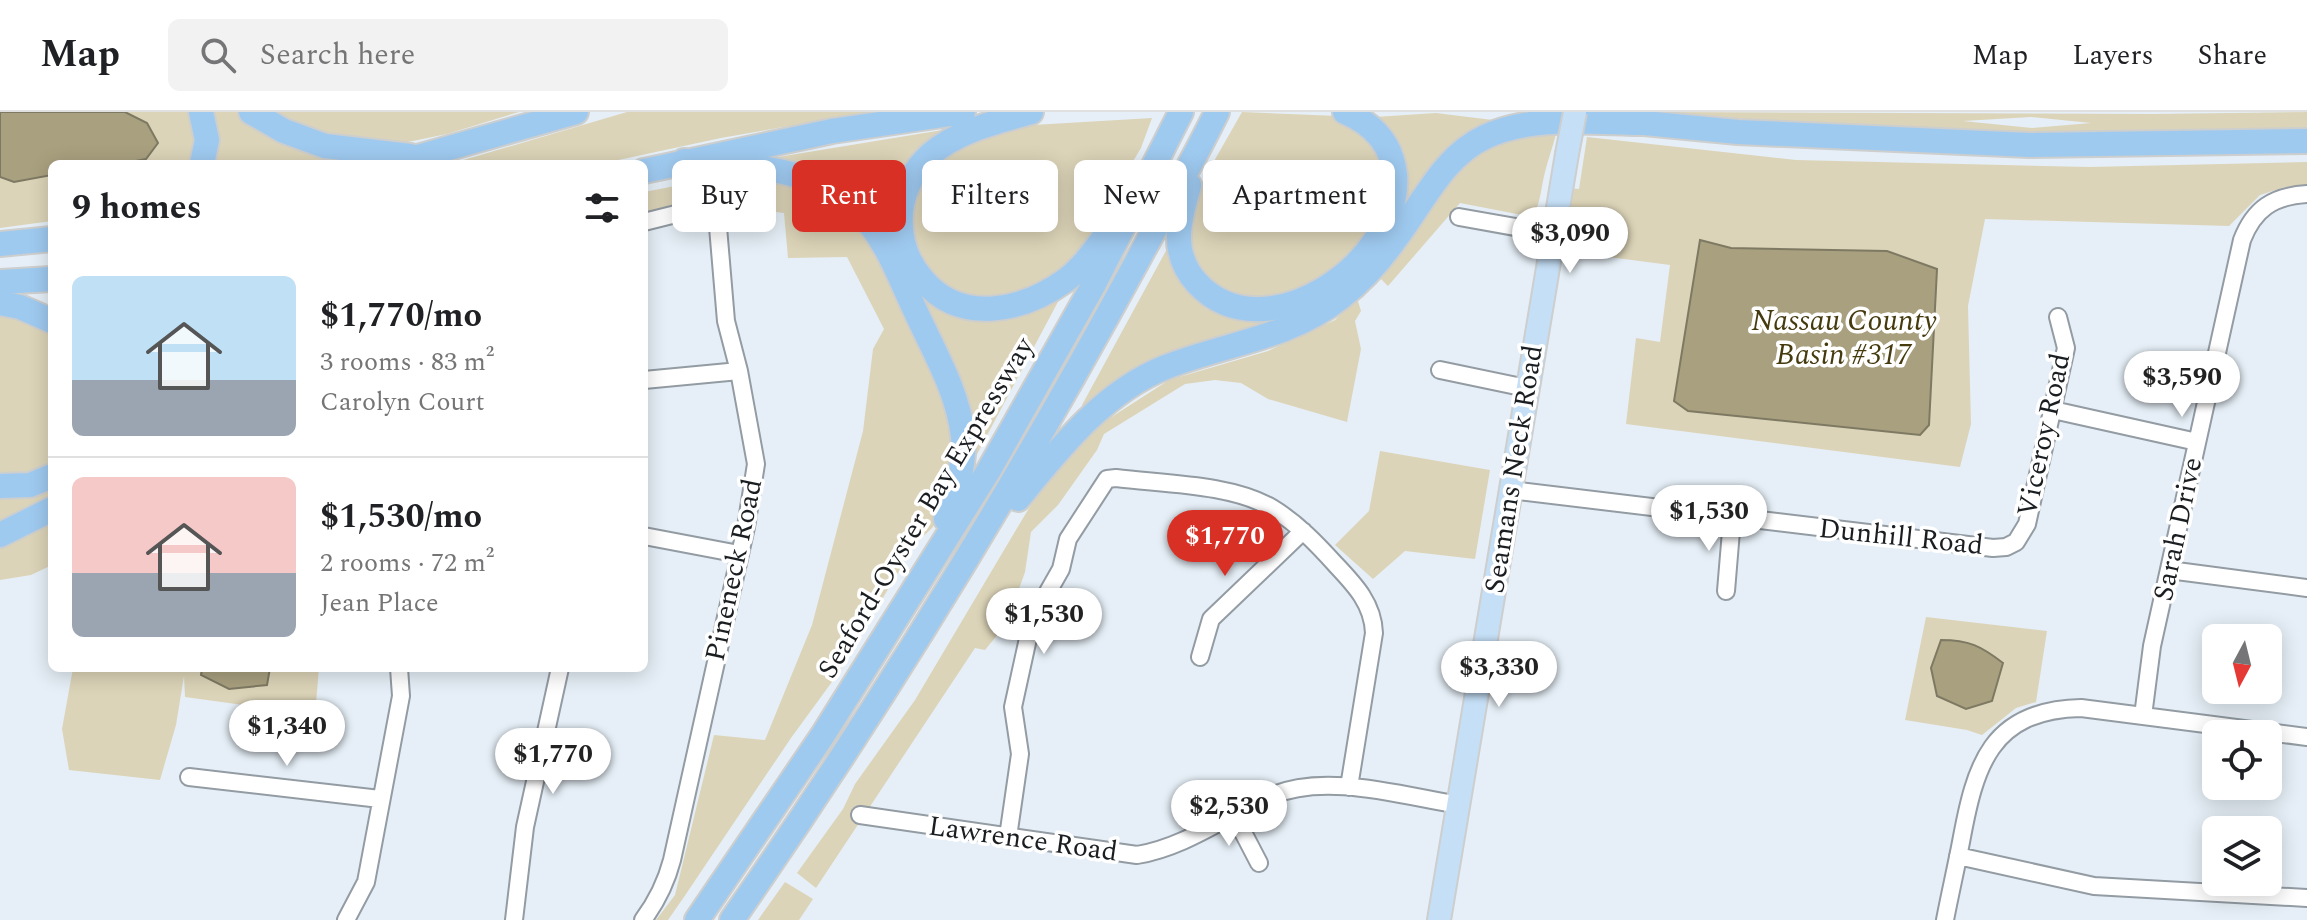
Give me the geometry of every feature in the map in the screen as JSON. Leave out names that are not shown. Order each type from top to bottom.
[{"type":"highway","points":[[201,112],[207,140],[203,160]]},
{"type":"highway","points":[[251,112],[284,131],[325,146],[399,160]]},
{"type":"highway","points":[[408,160],[576,112]]},
{"type":"highway","points":[[689,160],[832,131],[963,112]]},
{"type":"highway","points":[[1031,112],[973,130],[950,141],[925,160],[910,181],[901,214],[904,248],[920,278],[943,298],[973,309],[994,310],[1021,304],[1068,279],[1108,232]]},
{"type":"highway","name":"Seaford-Oyster Bay Expressway","points":[[1157,160],[1181,112]]},
{"type":"highway","points":[[732,920],[847,751],[968,559],[1056,410],[1217,112]]},
{"type":"highway","points":[[1202,143],[1180,216],[1181,255],[1190,275],[1206,293],[1228,305],[1263,309],[1297,302],[1323,290],[1353,267],[1370,248],[1388,219],[1396,187],[1394,161],[1389,148],[1369,125],[1345,112]]},
{"type":"highway","points":[[1551,112],[1738,132],[2029,145],[2307,141]]},
{"type":"highway","points":[[968,559],[1053,455],[1107,404],[1135,383],[1192,357],[1288,330],[1341,298],[1368,273],[1395,241],[1440,175],[1462,152],[1484,138],[1517,125],[1647,123]]},
{"type":"highway","points":[[648,170],[672,164]]},
{"type":"highway","points":[[776,172],[805,178],[842,198],[862,216],[879,238],[952,393],[961,423],[961,475],[927,567]]},
{"type":"highway","name":"Seaford-Oyster Bay Expressway","points":[[697,920],[823,735],[1019,418],[1120,232]]},
{"type":"highway","points":[[0,244],[48,239]]},
{"type":"highway","points":[[0,282],[48,279]]},
{"type":"highway","points":[[0,303],[20,307],[48,319]]},
{"type":"highway","points":[[0,486],[30,485],[48,478]]},
{"type":"highway","points":[[0,535],[48,512]]},
{"type":"main road","name":"Seamans Neck Road","points":[[1439,920],[1526,388],[1575,112]]},
{"type":"street","name":"Sarah Drive","points":[[2143,716],[2152,646],[2242,240],[2248,224],[2261,208],[2275,199],[2307,194]]},
{"type":"street","name":"Pineneck Road","points":[[643,920],[661,892],[672,860],[749,514],[756,464],[739,371],[726,321],[718,227],[710,214],[696,209],[648,221]]},
{"type":"street","points":[[1459,217],[1554,234]]},
{"type":"street","name":"Viceroy Road","points":[[2006,547],[2016,542],[2027,524],[2053,410],[2066,348],[2058,317]]},
{"type":"street","points":[[1440,370],[1526,388]]},
{"type":"street","points":[[648,380],[739,371]]},
{"type":"street","points":[[2053,410],[2197,442]]},
{"type":"street","points":[[1008,837],[1020,754],[1013,707],[1032,620],[1061,569],[1068,539],[1107,479],[1232,493],[1271,507],[1303,531],[1354,583],[1365,598],[1374,621],[1349,787]]},
{"type":"street","name":"Dunhill Road","points":[[1510,490],[1732,519],[2006,547]]},
{"type":"street","points":[[1726,591],[1732,519]]},
{"type":"street","points":[[1200,657],[1211,619],[1303,531]]},
{"type":"street","points":[[648,537],[739,554]]},
{"type":"street","points":[[2169,570],[2307,588]]},
{"type":"street","points":[[346,920],[366,882],[401,696],[399,672]]},
{"type":"street","points":[[514,920],[525,827],[559,672]]},
{"type":"street","points":[[1945,920],[1976,772],[1989,749],[2006,732],[2035,715],[2064,708],[2307,737]]},
{"type":"street","points":[[189,777],[380,799]]},
{"type":"street","name":"Lawrence Road","points":[[860,815],[1137,855],[1159,852],[1273,795],[1295,788],[1321,785],[1349,787],[1459,805]]},
{"type":"street","points":[[1234,815],[1259,863]]},
{"type":"street","points":[[1958,856],[2094,886],[2307,898]]},
{"type":"shaded area","points":[[0,112],[190,112],[198,148],[194,160],[48,160],[48,222],[0,228]]},
{"type":"shaded area","points":[[207,112],[237,112],[285,141],[354,160],[212,160]]},
{"type":"shaded area","points":[[257,112],[519,112],[447,134],[398,144],[357,144]]},
{"type":"shaded area","points":[[627,112],[870,112],[721,138],[619,160],[464,160]]},
{"type":"shaded area","points":[[1242,112],[1338,116],[1360,127],[1384,160],[1215,160]]},
{"type":"shaded area","points":[[1664,112],[2307,112],[2307,132],[2107,136],[1884,131]],"holes":[[[2031,117],[2091,123],[2032,128],[1963,121]]]},
{"type":"shaded area","points":[[1436,113],[1501,121],[1399,223],[1395,205],[1395,160],[1385,160],[1375,117]]},
{"type":"shaded area","points":[[1152,118],[1134,160],[1074,160],[1074,232],[1091,232],[1074,260],[1041,288],[997,304],[952,296],[917,264],[906,225],[916,178],[922,172],[922,232],[1058,232],[1058,160],[935,160],[940,155],[1014,126]]},
{"type":"shaded area","points":[[961,127],[945,136],[932,160],[922,160],[922,178],[906,208],[906,160],[792,160],[792,172],[777,162],[778,157]]},
{"type":"shaded area","points":[[1556,134],[1533,217],[1460,203],[1388,286],[1379,277],[1422,223],[1450,176],[1470,157],[1503,137]]},
{"type":"shaded area","points":[[1587,137],[1796,160],[2089,167],[2307,162],[2307,186],[2285,187],[2260,195],[2229,226],[1985,219],[1968,306],[1971,424],[1960,467],[1626,424],[1636,338],[1660,342],[1670,265],[1555,250],[1566,188],[1579,189]]},
{"type":"shaded area","points":[[776,178],[792,183],[792,232],[868,232],[877,242],[955,427],[946,508],[932,528],[915,544],[837,675],[668,920],[656,920],[675,895],[714,735],[765,740],[812,625],[863,431],[873,349],[884,329],[847,257],[788,258],[784,213],[776,212]]},
{"type":"shaded area","points":[[1203,180],[1203,232],[1368,232],[1338,273],[1293,298],[1249,305],[1193,269],[1183,232],[1187,232],[1187,220]]},
{"type":"shaded area","points":[[672,187],[672,205],[648,211],[648,191]]},
{"type":"shaded area","points":[[879,232],[893,232],[889,239]]},
{"type":"shaded area","points":[[1174,236],[1180,278],[1206,309],[1244,319],[1301,312],[1083,410],[1082,405]]},
{"type":"shaded area","points":[[919,285],[940,303],[1058,292],[1060,298],[966,475]]},
{"type":"shaded area","points":[[1357,298],[1361,311],[1355,321],[1361,349],[1347,422],[1268,399],[1241,383],[1215,380],[1185,384],[1104,434],[1097,450],[1058,505],[1031,532],[1025,572],[1007,623],[985,650],[975,648],[816,888],[797,873],[915,700],[1035,498],[1096,427],[1169,380],[1268,351],[1335,320]]},
{"type":"shaded area","points":[[0,311],[48,329],[48,469],[0,480]]},
{"type":"shaded area","points":[[1380,451],[1490,470],[1475,559],[1405,551],[1373,579],[1335,545],[1369,511]]},
{"type":"shaded area","points":[[48,483],[48,506],[0,529],[0,494]]},
{"type":"shaded area","points":[[48,520],[48,567],[31,575],[0,580],[0,544]]},
{"type":"shaded area","points":[[1926,617],[2047,631],[2036,702],[2016,708],[1982,735],[1905,720]]},
{"type":"shaded area","points":[[72,672],[202,672],[202,675],[266,685],[269,672],[319,672],[315,715],[185,697],[184,676],[176,725],[160,780],[69,770],[62,729]]},
{"type":"shaded area","points":[[785,882],[813,899],[799,920],[758,920]]},
{"type":"water","points":[[0,112],[125,112],[147,123],[158,143],[146,159],[48,160],[48,176],[14,182],[0,177]]},
{"type":"water","name":"Nassau County Basin #317","points":[[1700,240],[1731,248],[1887,251],[1937,269],[1929,425],[1920,435],[1688,411],[1674,401]]},
{"type":"water","points":[[1941,640],[1974,645],[2003,663],[1992,701],[1966,709],[1937,696],[1931,668]]},
{"type":"water","points":[[201,672],[269,672],[267,685],[229,689],[201,675]]}]
